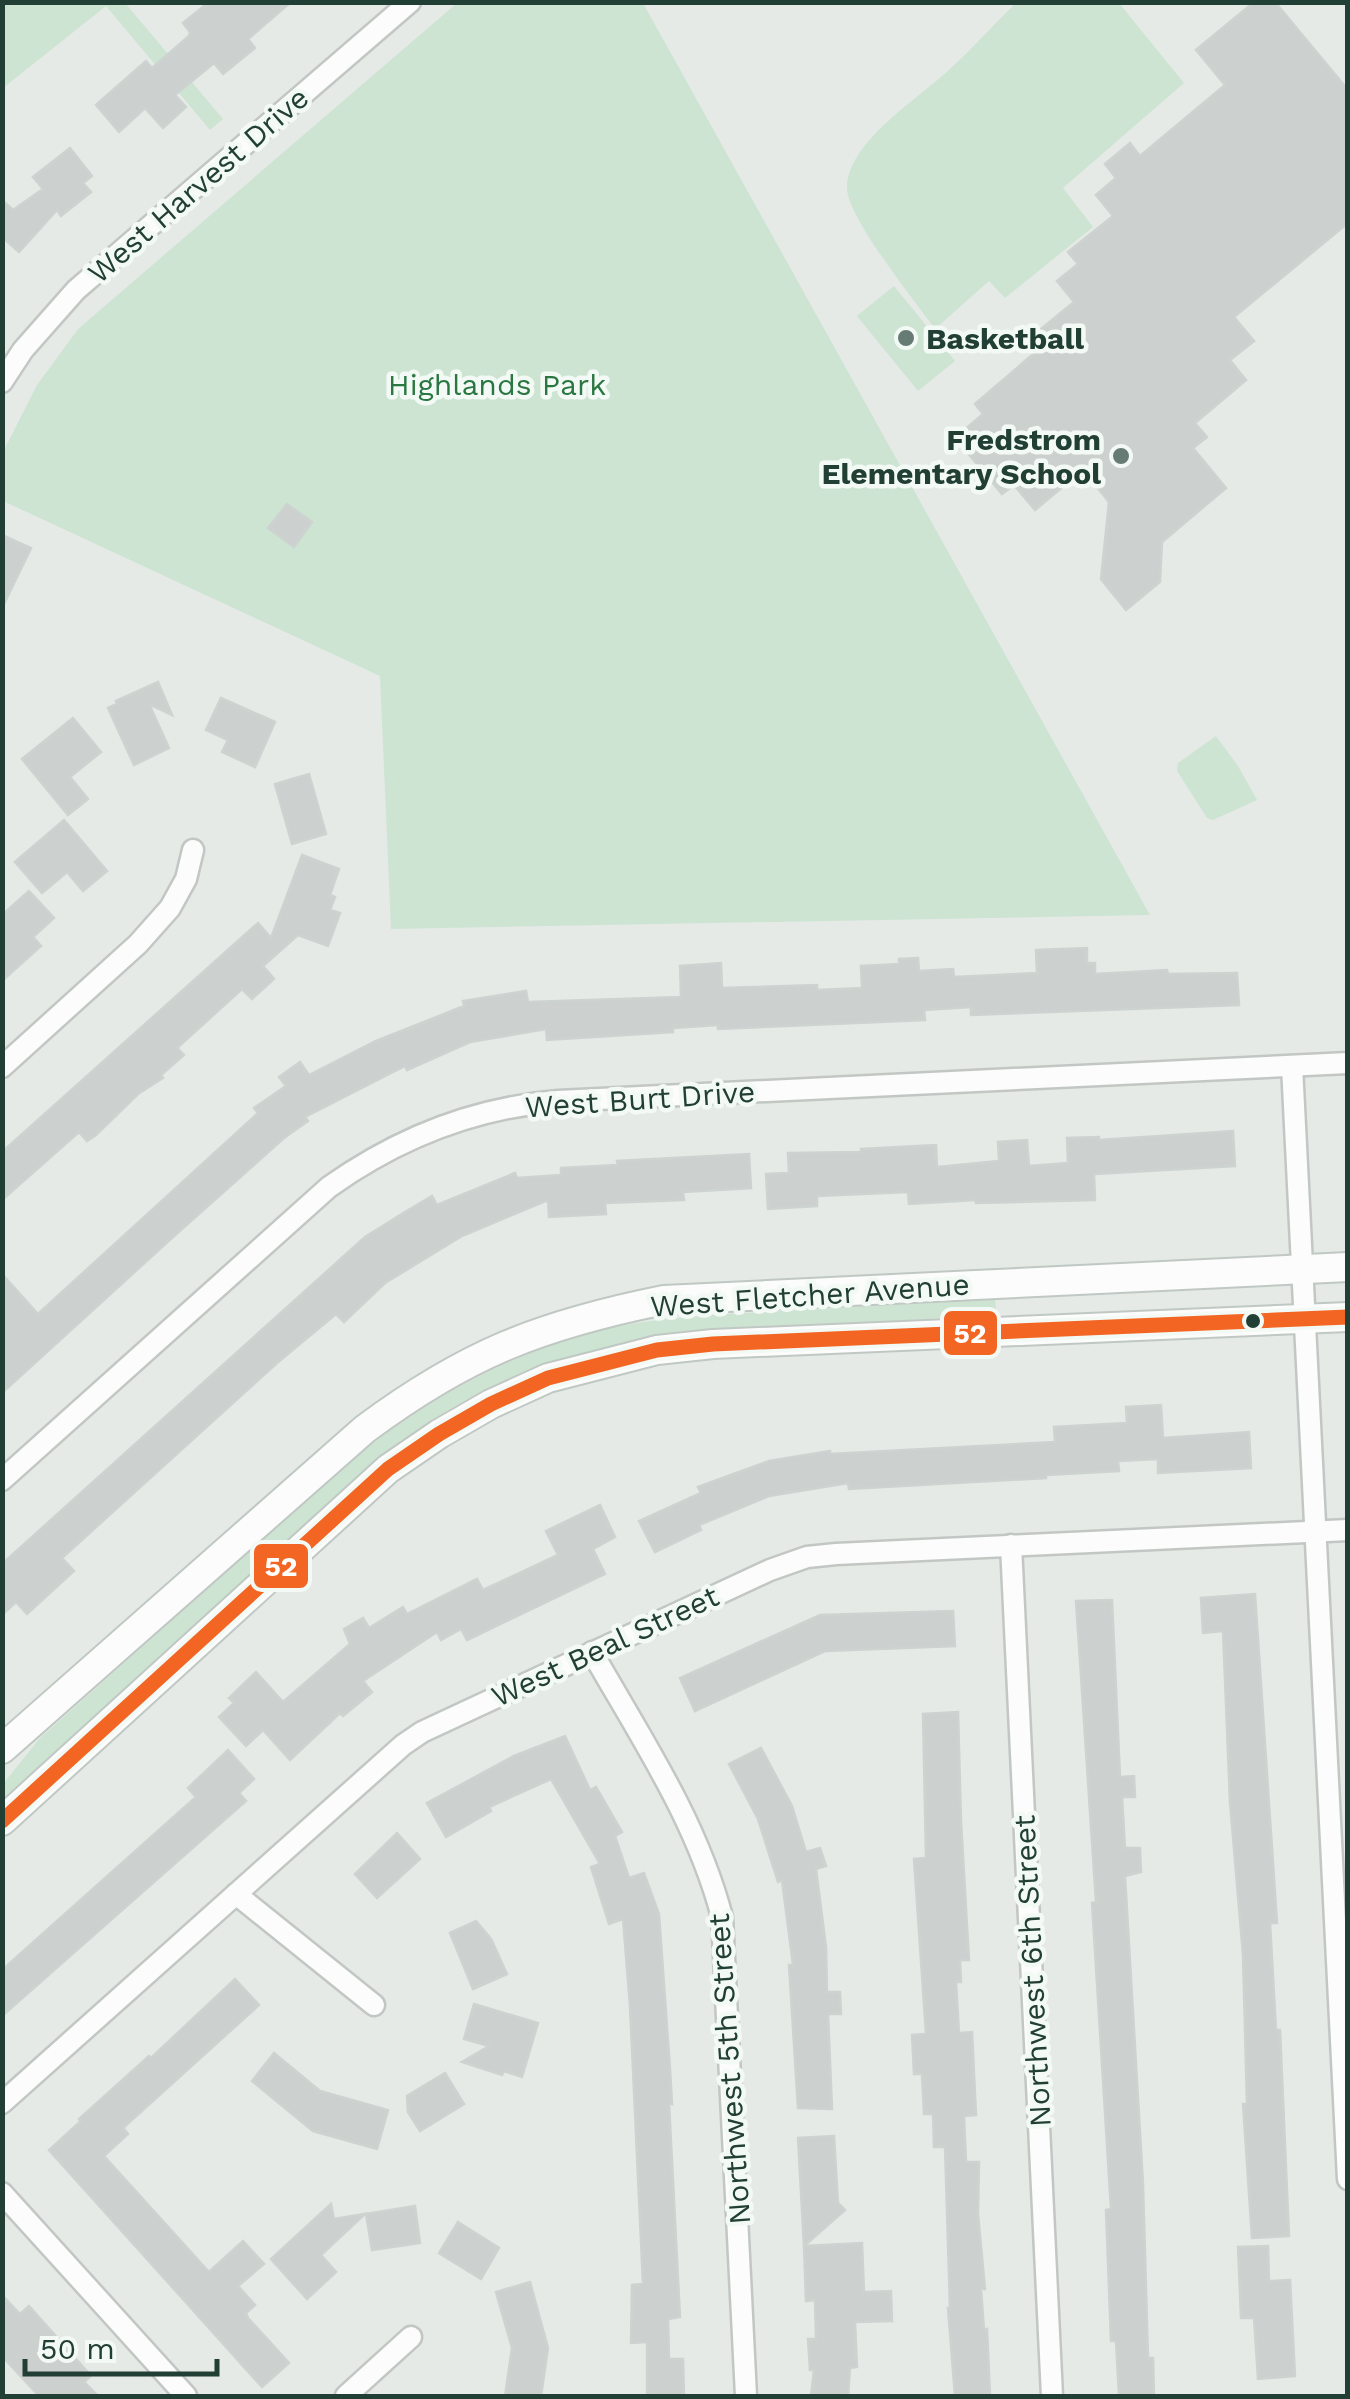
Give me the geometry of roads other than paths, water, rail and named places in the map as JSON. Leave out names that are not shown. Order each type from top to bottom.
[{"type":"main road","name":"West Fletcher Avenue","points":[[2,1748],[365,1429],[433,1381],[517,1339],[594,1315],[664,1300],[1348,1268]]},
{"type":"main road","name":"West Fletcher Avenue","points":[[2,1822],[388,1469],[491,1404],[548,1378],[657,1350],[712,1344],[1348,1317]]},
{"type":"street","name":"West Harvest Drive","points":[[2,382],[22,350],[76,290],[410,2]]},
{"type":"street","points":[[2,1067],[138,944],[170,908],[186,879],[193,850]]},
{"type":"street","name":"West Burt Drive","points":[[2,1480],[329,1188],[366,1161],[455,1120],[534,1103],[572,1100],[1348,1064]]},
{"type":"street","points":[[1292,1066],[1348,2180]]},
{"type":"street","name":"West Beal Street","points":[[2,2103],[402,1745],[422,1732],[770,1570],[807,1557],[1348,1530]]},
{"type":"street","name":"Northwest 6th Street","points":[[1011,1545],[1052,2396]]},
{"type":"street","name":"Northwest 5th Street","points":[[592,1652],[693,1830],[709,1868],[722,1916],[746,2396]]},
{"type":"street","points":[[236,1894],[374,2004]]},
{"type":"street","points":[[2,2193],[186,2396]]},
{"type":"street","points":[[346,2396],[411,2337]]},
{"type":"place","name":"Basketball","points":[[906,338]]},
{"type":"place","name":"Fredstrom Elementary School","points":[[1121,456]]},
{"type":"park label","name":"Highlands Park","points":[[497,384]]}]
